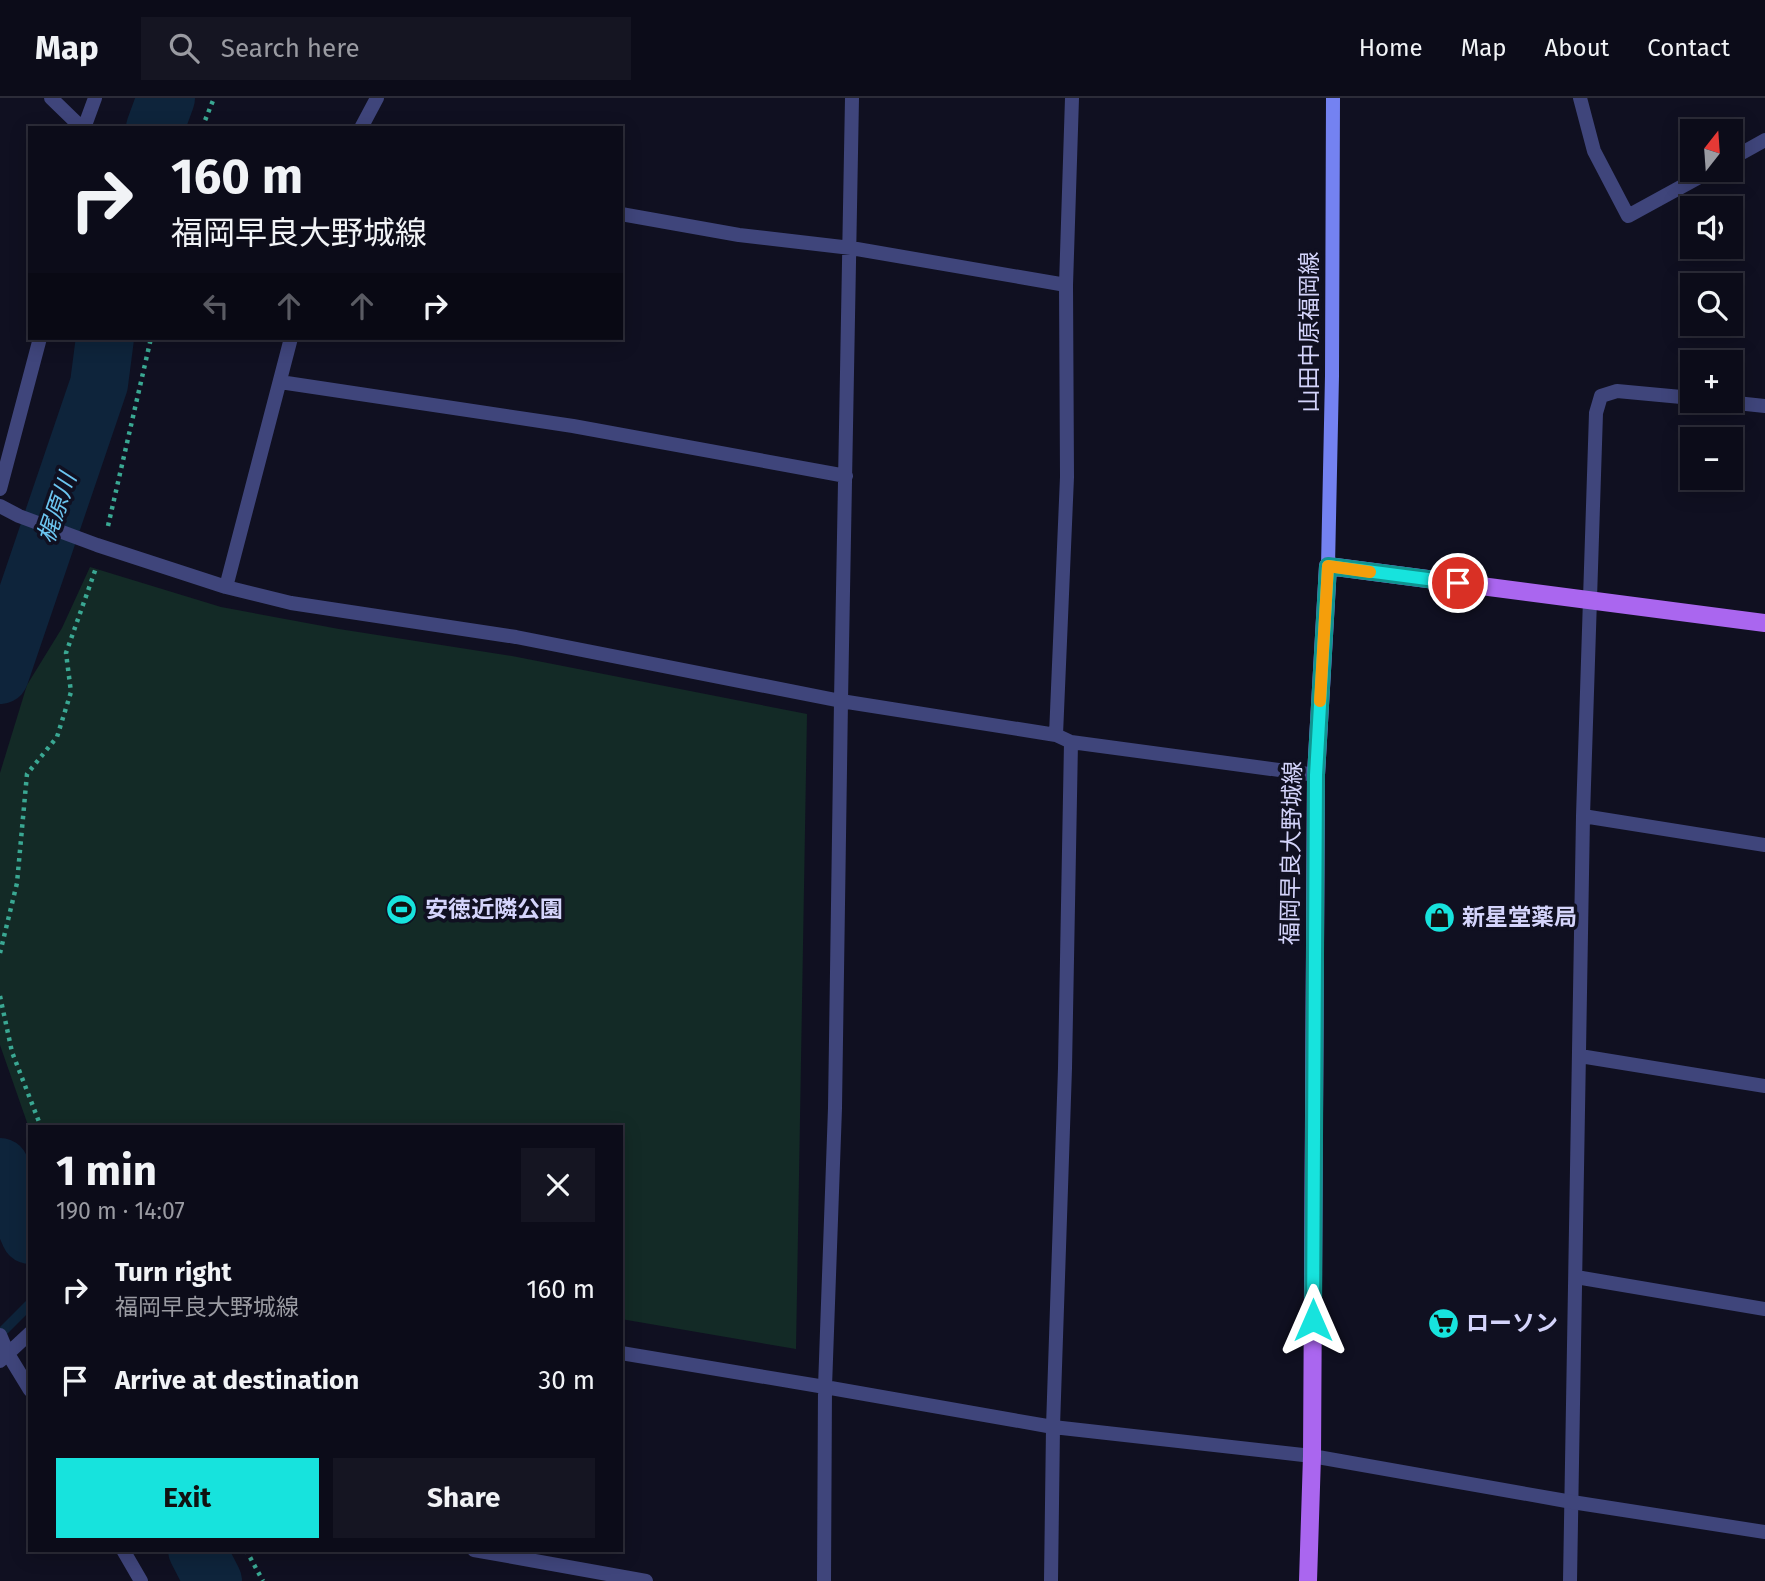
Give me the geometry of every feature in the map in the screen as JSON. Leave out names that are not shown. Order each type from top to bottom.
[{"type":"main road","name":"山田中原福岡線","points":[[1328,566],[1332,376],[1332,98]]},
{"type":"main road","points":[[1328,566],[1765,623]]},
{"type":"main road","name":"福岡早良大野城線","points":[[1308,1581],[1312,1456],[1316,775],[1328,566]]},
{"type":"street","points":[[51,98],[81,126]]},
{"type":"street","points":[[84,126],[95,98]]},
{"type":"street","points":[[362,126],[377,98]]},
{"type":"street","points":[[824,1581],[825,1387],[835,1108],[852,98]]},
{"type":"street","points":[[1056,735],[1067,477],[1066,285],[1072,98]]},
{"type":"street","points":[[1580,98],[1594,151],[1628,216],[1690,182]]},
{"type":"street","points":[[1743,152],[1765,140]]},
{"type":"street","points":[[623,214],[739,235],[851,248],[1066,285]]},
{"type":"street","points":[[0,489],[39,340]]},
{"type":"street","points":[[226,587],[290,340]]},
{"type":"street","points":[[279,382],[573,426],[846,476]]},
{"type":"street","points":[[1570,1581],[1583,816],[1596,413],[1601,396],[1617,391],[1680,397]]},
{"type":"street","points":[[1743,403],[1765,405]]},
{"type":"street","points":[[0,506],[19,516],[100,546],[226,587],[291,603],[516,637],[841,701],[1056,735],[1071,742],[1316,775]]},
{"type":"street","points":[[1051,1581],[1053,1427],[1066,1054],[1071,742]]},
{"type":"street","points":[[1583,816],[1765,845]]},
{"type":"street","points":[[1580,1056],[1765,1086]]},
{"type":"street","points":[[1576,1277],[1765,1309]]},
{"type":"street","points":[[0,1335],[4,1358],[28,1388]]},
{"type":"street","points":[[4,1358],[26,1336]]},
{"type":"street","points":[[623,1353],[1053,1427],[1312,1456],[1572,1502],[1765,1532]]},
{"type":"street","points":[[124,1552],[141,1581]]},
{"type":"street","points":[[485,1552],[646,1581]]},
{"type":"path","points":[[203,126],[214,98]]},
{"type":"path","points":[[0,953],[17,883],[27,774],[57,737],[71,692],[66,653],[100,546],[151,340]]},
{"type":"path","points":[[0,996],[12,1052],[40,1125]]},
{"type":"path","points":[[247,1552],[263,1581]]},
{"type":"green space","name":"安徳近隣公園","points":[[90,567],[221,607],[339,629],[512,656],[807,714],[796,1349],[623,1319],[623,1125],[28,1125],[0,1045],[0,773],[27,685],[62,628]]},
{"type":"waterway","name":"梶原川","points":[[156,126],[166,98]]},
{"type":"waterway","name":"梶原川","points":[[0,675],[99,384],[105,340]]},
{"type":"waterway","points":[[0,596],[25,602]]},
{"type":"waterway","name":"梶原川","points":[[0,1167],[28,1230]]},
{"type":"waterway","points":[[0,1334],[28,1306]]},
{"type":"waterway","name":"梶原川","points":[[198,1552],[213,1581]]},
{"type":"slow traffic","points":[[1320,701],[1328,566],[1370,572]]},
{"type":"place","name":"安徳近隣公園","points":[[402,909]]},
{"type":"place","name":"新星堂薬局","points":[[1439,917]]},
{"type":"place","name":"ローソン","points":[[1443,1323]]},
{"type":"route","points":[[1313,1320],[1316,775],[1328,566],[1458,583]]}]
